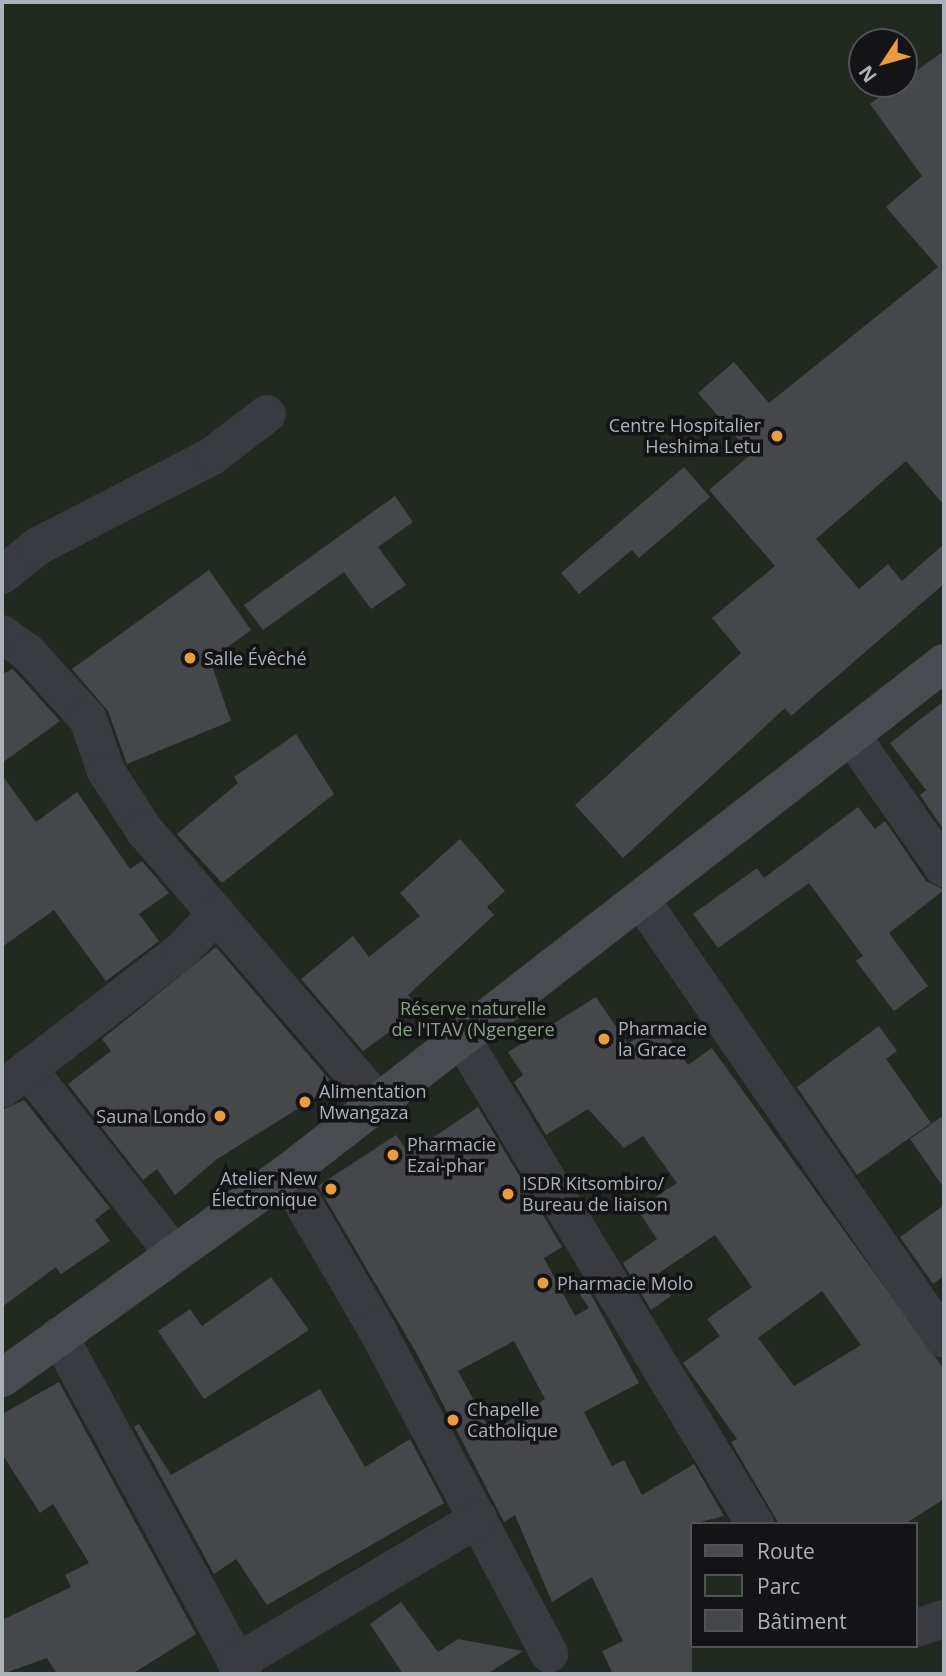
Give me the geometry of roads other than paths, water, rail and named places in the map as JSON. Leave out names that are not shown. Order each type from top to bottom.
[{"type":"street","points":[[2,575],[38,545],[212,456],[267,414]]},
{"type":"street","points":[[2,634],[27,653],[88,719],[106,771],[144,830],[378,1102]]},
{"type":"street","points":[[2,1378],[286,1174],[853,738],[944,663]]},
{"type":"street","points":[[853,738],[944,868]]},
{"type":"street","points":[[641,900],[944,1339]]},
{"type":"street","points":[[174,1254],[15,1079],[180,952],[217,914]]},
{"type":"street","points":[[461,1037],[754,1522]]},
{"type":"street","points":[[286,1174],[478,1519],[549,1654]]},
{"type":"street","points":[[59,1336],[240,1668],[478,1519]]},
{"type":"street","points":[[918,1627],[944,1619]]},
{"type":"place","name":"Centre Hospitalier Heshima Letu","points":[[777,436]]},
{"type":"place","name":"Salle Évêché","points":[[190,658]]},
{"type":"place","name":"Pharmacie la Grace","points":[[604,1039]]},
{"type":"place","name":"Alimentation Mwangaza","points":[[305,1102]]},
{"type":"place","name":"Sauna Londo","points":[[220,1116]]},
{"type":"place","name":"Pharmacie Ezai-phar","points":[[393,1155]]},
{"type":"place","name":"Atelier New Électronique","points":[[331,1189]]},
{"type":"place","name":"ISDR Kitsombiro/ Bureau de liaison","points":[[508,1194]]},
{"type":"place","name":"Pharmacie Molo","points":[[543,1283]]},
{"type":"place","name":"Chapelle Catholique","points":[[453,1420]]},
{"type":"park label","name":"Réserve naturelle de l'ITAV (Ngengere","points":[[473,1019]]}]
